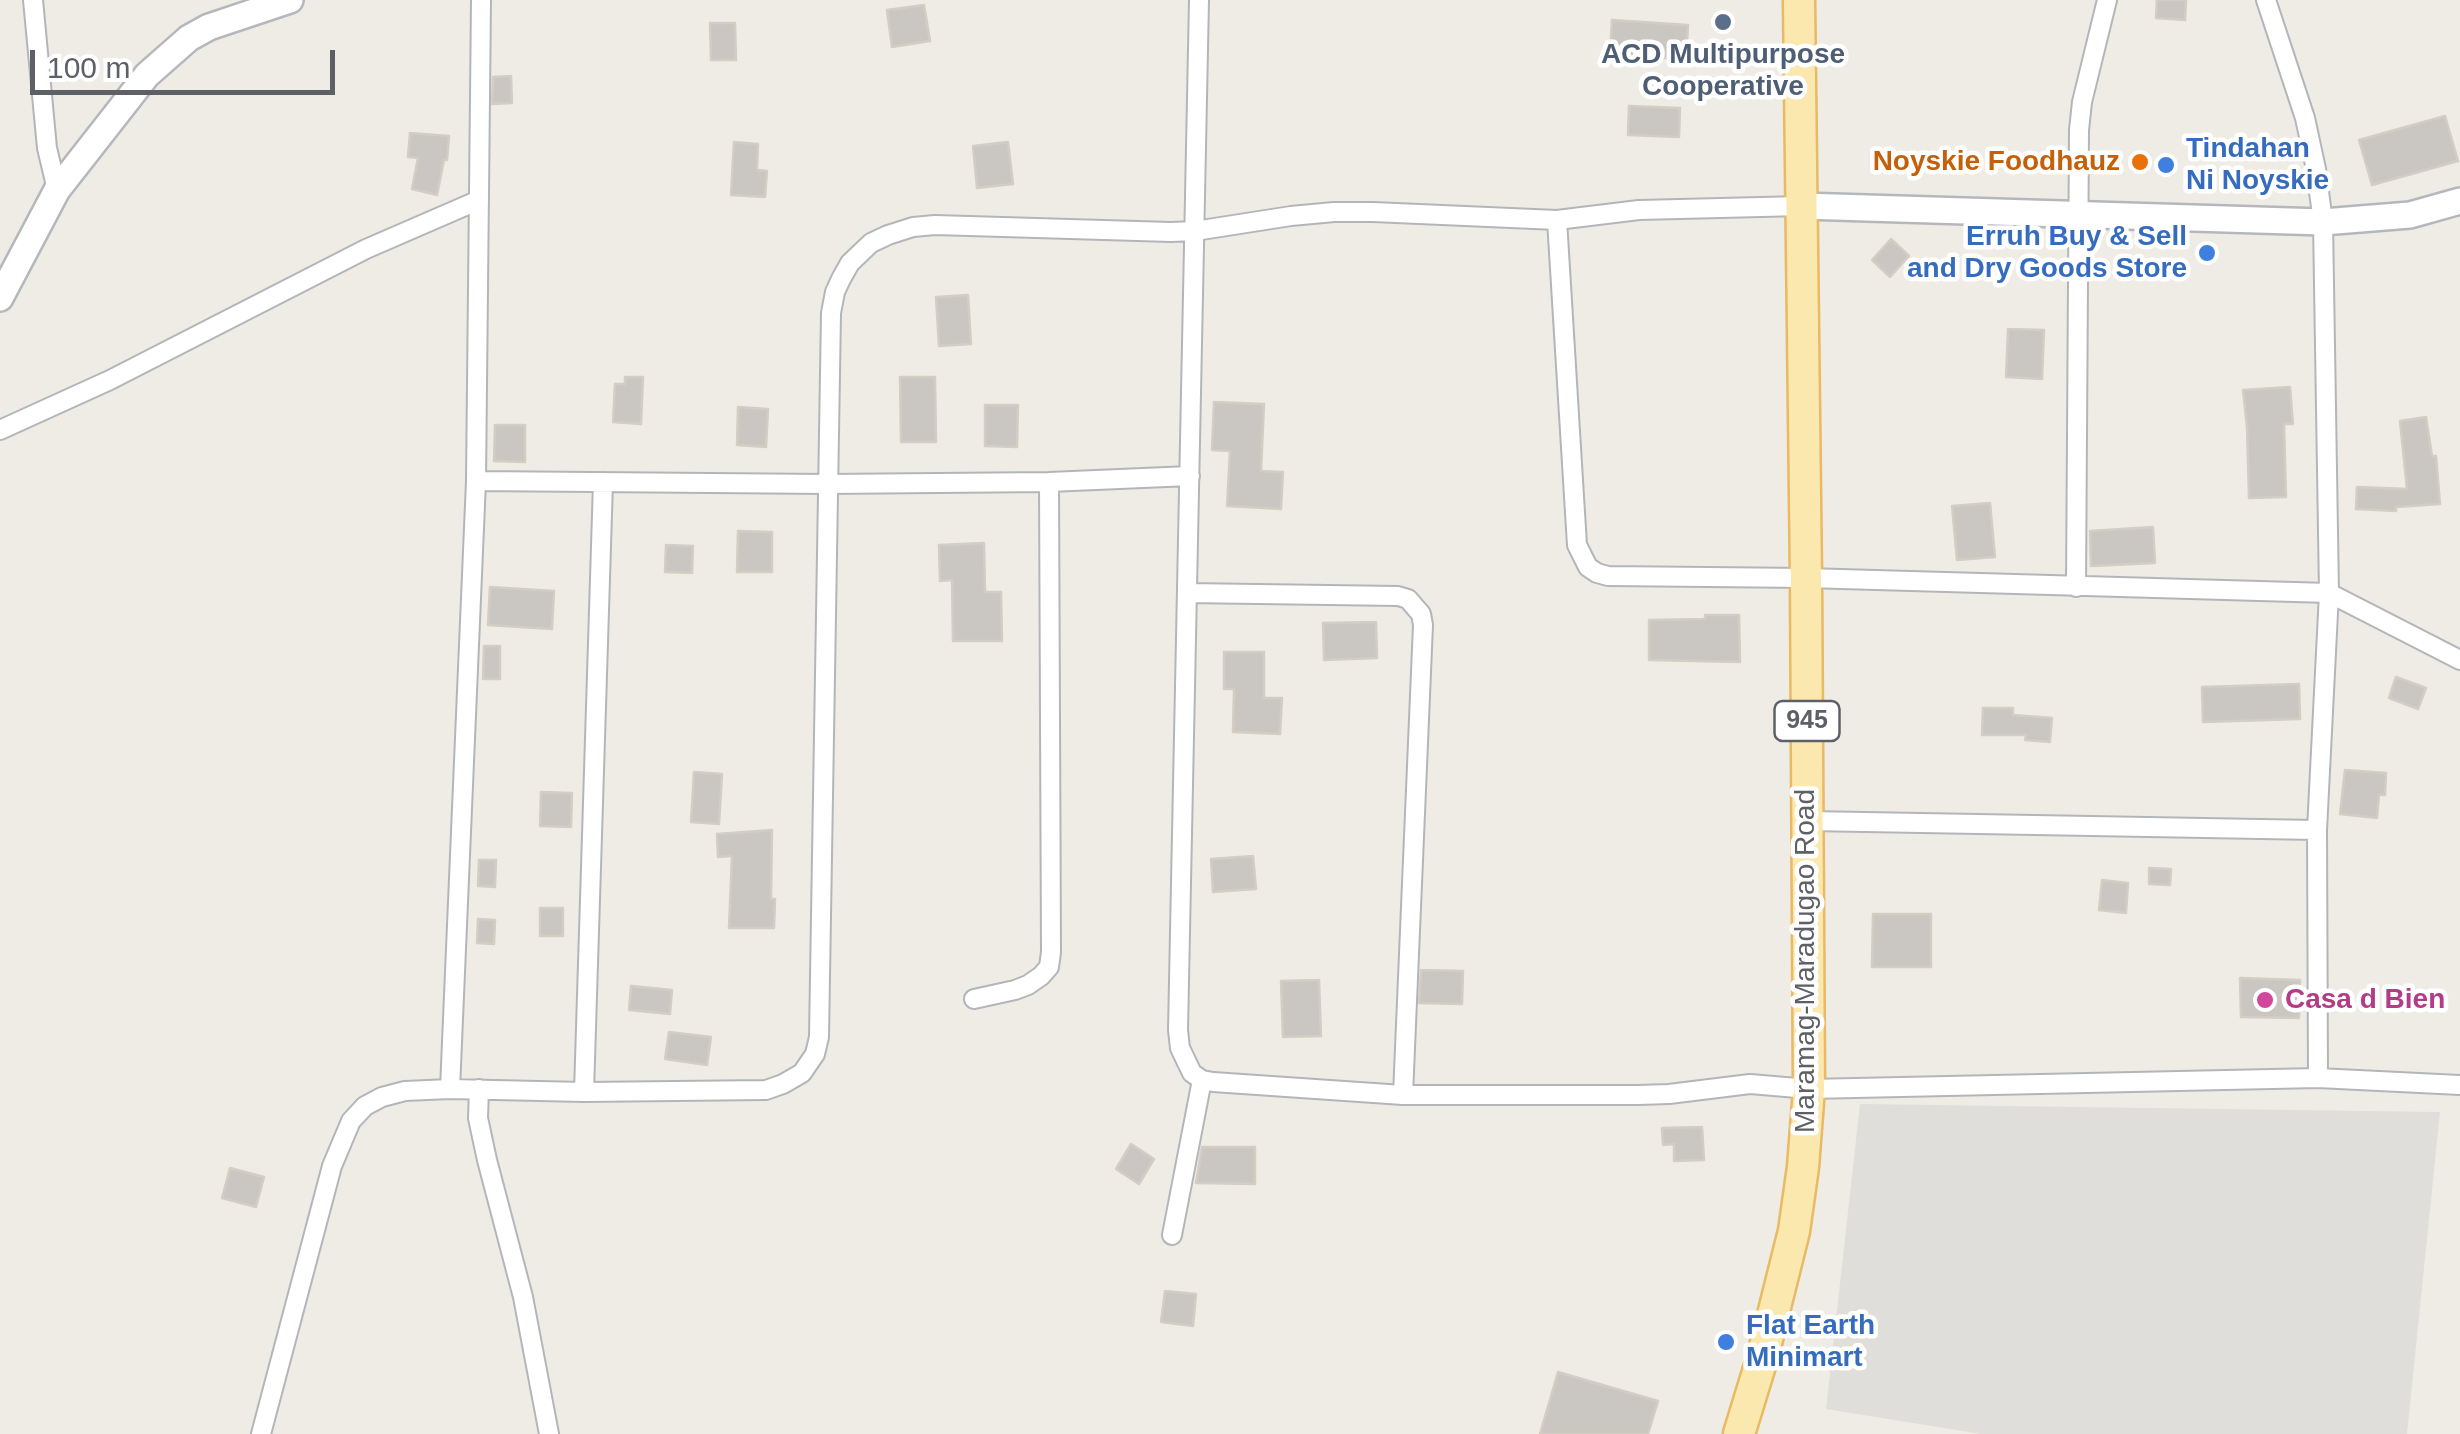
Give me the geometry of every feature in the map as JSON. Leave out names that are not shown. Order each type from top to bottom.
[{"type":"main road","name":"Maramag-Maradugao Road","points":[[1739,1434],[1794,1231],[1804,1167],[1808,1089],[1800,0]]},
{"type":"street","points":[[33,0],[47,148],[57,190]]},
{"type":"street","points":[[0,298],[57,190],[138,85],[188,38],[290,0]]},
{"type":"street","points":[[450,1089],[476,481],[481,0]]},
{"type":"street","points":[[1199,0],[1178,1030],[1180,1048],[1192,1073],[1202,1080],[1403,1095],[1669,1094],[1750,1084],[1808,1089],[2318,1078],[2460,1085]]},
{"type":"street","points":[[2076,586],[2079,130],[2107,0]]},
{"type":"street","points":[[2266,0],[2305,118],[2323,222],[2329,593],[2317,830],[2318,1078]]},
{"type":"street","points":[[0,430],[110,380],[366,249],[479,200]]},
{"type":"street","points":[[262,1434],[332,1166],[351,1122],[365,1106],[405,1090],[766,1090],[802,1073],[815,1054],[819,1037],[832,313],[835,292],[850,263],[871,243],[913,227],[935,225],[1195,231],[1334,212],[1558,220],[1639,210],[1802,206],[2323,222],[2410,216],[2460,201]]},
{"type":"street","points":[[1558,220],[1577,544],[1588,567],[1608,576],[2329,593],[2460,660]]},
{"type":"street","points":[[476,481],[827,484],[1190,476]]},
{"type":"street","points":[[584,1092],[603,482]]},
{"type":"street","points":[[974,999],[1028,984],[1048,967],[1051,952],[1049,482]]},
{"type":"street","points":[[1186,594],[1398,596],[1408,600],[1421,614],[1424,625],[1403,1095]]},
{"type":"street","points":[[1808,822],[2317,830]]},
{"type":"street","points":[[1172,1235],[1202,1080]]},
{"type":"street","points":[[479,1090],[478,1118],[486,1160],[523,1297],[549,1434]]},
{"type":"shaded area","points":[[1860,1104],[2440,1112],[2407,1434],[1981,1434],[1826,1409]]},
{"type":"building","points":[[2157,0],[2186,0],[2185,20],[2156,18]]},
{"type":"building","points":[[924,5],[930,41],[892,47],[887,10]]},
{"type":"building","points":[[1612,20],[1688,25],[1686,59],[1610,55]]},
{"type":"building","points":[[710,23],[735,23],[736,60],[711,60]]},
{"type":"building","points":[[511,76],[512,103],[492,104],[493,77]]},
{"type":"building","points":[[1629,106],[1680,108],[1679,137],[1628,135]]},
{"type":"building","points":[[2445,116],[2458,161],[2372,185],[2359,140]]},
{"type":"building","points":[[410,133],[449,136],[437,195],[412,189],[418,158],[408,157]]},
{"type":"building","points":[[734,142],[758,144],[757,170],[767,171],[765,197],[731,195]]},
{"type":"building","points":[[1008,142],[1013,184],[977,188],[973,146]]},
{"type":"building","points":[[1891,239],[1909,256],[1890,277],[1872,260]]},
{"type":"building","points":[[968,295],[971,344],[939,346],[936,297]]},
{"type":"building","points":[[2008,329],[2044,330],[2042,379],[2006,377]]},
{"type":"building","points":[[625,377],[643,377],[641,424],[613,422],[615,384],[625,384]]},
{"type":"building","points":[[900,377],[935,377],[936,442],[901,442]]},
{"type":"building","points":[[2290,387],[2293,424],[2284,424],[2286,497],[2249,498],[2243,390]]},
{"type":"building","points":[[1214,402],[1264,404],[1261,471],[1283,472],[1281,509],[1227,506],[1230,451],[1212,450]]},
{"type":"building","points":[[985,405],[1018,405],[1017,447],[985,446]]},
{"type":"building","points":[[738,407],[768,409],[766,447],[737,445]]},
{"type":"building","points":[[2426,417],[2432,456],[2436,456],[2440,504],[2396,507],[2396,511],[2356,509],[2357,487],[2407,489],[2400,421]]},
{"type":"building","points":[[495,425],[525,425],[525,462],[494,461]]},
{"type":"building","points":[[1990,503],[1995,557],[1957,560],[1952,506]]},
{"type":"building","points":[[2153,527],[2155,563],[2091,566],[2090,531]]},
{"type":"building","points":[[738,531],[772,532],[772,572],[737,572]]},
{"type":"building","points":[[984,543],[985,592],[1001,592],[1002,641],[953,641],[952,580],[940,581],[939,545]]},
{"type":"building","points":[[666,545],[693,546],[692,573],[665,572]]},
{"type":"building","points":[[490,587],[554,591],[552,629],[488,625]]},
{"type":"building","points":[[1705,615],[1739,615],[1740,662],[1649,660],[1649,620],[1705,619]]},
{"type":"building","points":[[1376,622],[1377,658],[1324,660],[1323,623]]},
{"type":"building","points":[[484,646],[500,646],[500,679],[483,679]]},
{"type":"building","points":[[1224,652],[1264,652],[1264,698],[1282,698],[1280,734],[1233,732],[1234,689],[1224,689]]},
{"type":"building","points":[[2396,677],[2426,688],[2418,709],[2389,698]]},
{"type":"building","points":[[2299,684],[2300,719],[2203,722],[2202,687]]},
{"type":"building","points":[[1983,708],[2013,708],[2013,715],[2052,718],[2050,742],[2025,740],[2026,735],[1982,735]]},
{"type":"building","points":[[2345,770],[2386,773],[2385,795],[2379,795],[2377,818],[2340,814]]},
{"type":"building","points":[[694,772],[722,774],[719,824],[691,822]]},
{"type":"building","points":[[541,792],[572,793],[571,827],[540,826]]},
{"type":"building","points":[[772,830],[774,928],[729,928],[732,856],[718,857],[717,834]]},
{"type":"building","points":[[1253,856],[1256,889],[1213,892],[1211,859]]},
{"type":"building","points":[[479,860],[496,860],[495,887],[478,886]]},
{"type":"building","points":[[2149,868],[2171,869],[2170,885],[2149,884]]},
{"type":"building","points":[[2102,880],[2128,883],[2126,913],[2099,910]]},
{"type":"building","points":[[540,908],[563,908],[563,936],[540,936]]},
{"type":"building","points":[[1873,914],[1931,914],[1931,967],[1872,967]]},
{"type":"building","points":[[478,919],[495,920],[494,944],[477,943]]},
{"type":"building","points":[[1421,970],[1463,971],[1462,1004],[1419,1003]]},
{"type":"building","points":[[2240,978],[2300,980],[2299,1018],[2241,1017]]},
{"type":"building","points":[[1319,980],[1321,1036],[1283,1037],[1281,981]]},
{"type":"building","points":[[631,986],[672,990],[670,1014],[629,1010]]},
{"type":"building","points":[[669,1032],[711,1037],[707,1065],[665,1059]]},
{"type":"building","points":[[1702,1127],[1704,1160],[1674,1161],[1674,1144],[1663,1145],[1662,1128]]},
{"type":"building","points":[[1131,1144],[1154,1159],[1139,1184],[1116,1169]]},
{"type":"building","points":[[1202,1147],[1255,1147],[1255,1184],[1196,1183]]},
{"type":"building","points":[[230,1168],[264,1177],[256,1207],[222,1198]]},
{"type":"building","points":[[1165,1291],[1196,1294],[1193,1326],[1161,1322]]},
{"type":"building","points":[[1558,1372],[1658,1401],[1648,1434],[1540,1434]]},
{"type":"place","name":"ACD Multipurpose Cooperative","points":[[1723,22]]},
{"type":"place","name":"Noyskie Foodhauz","points":[[2140,162]]},
{"type":"place","name":"Tindahan Ni Noyskie","points":[[2166,165]]},
{"type":"place","name":"Erruh Buy & Sell and Dry Goods Store","points":[[2207,253]]},
{"type":"place","name":"Casa d Bien","points":[[2265,1000]]},
{"type":"place","name":"Flat Earth Minimart","points":[[1726,1342]]}]
